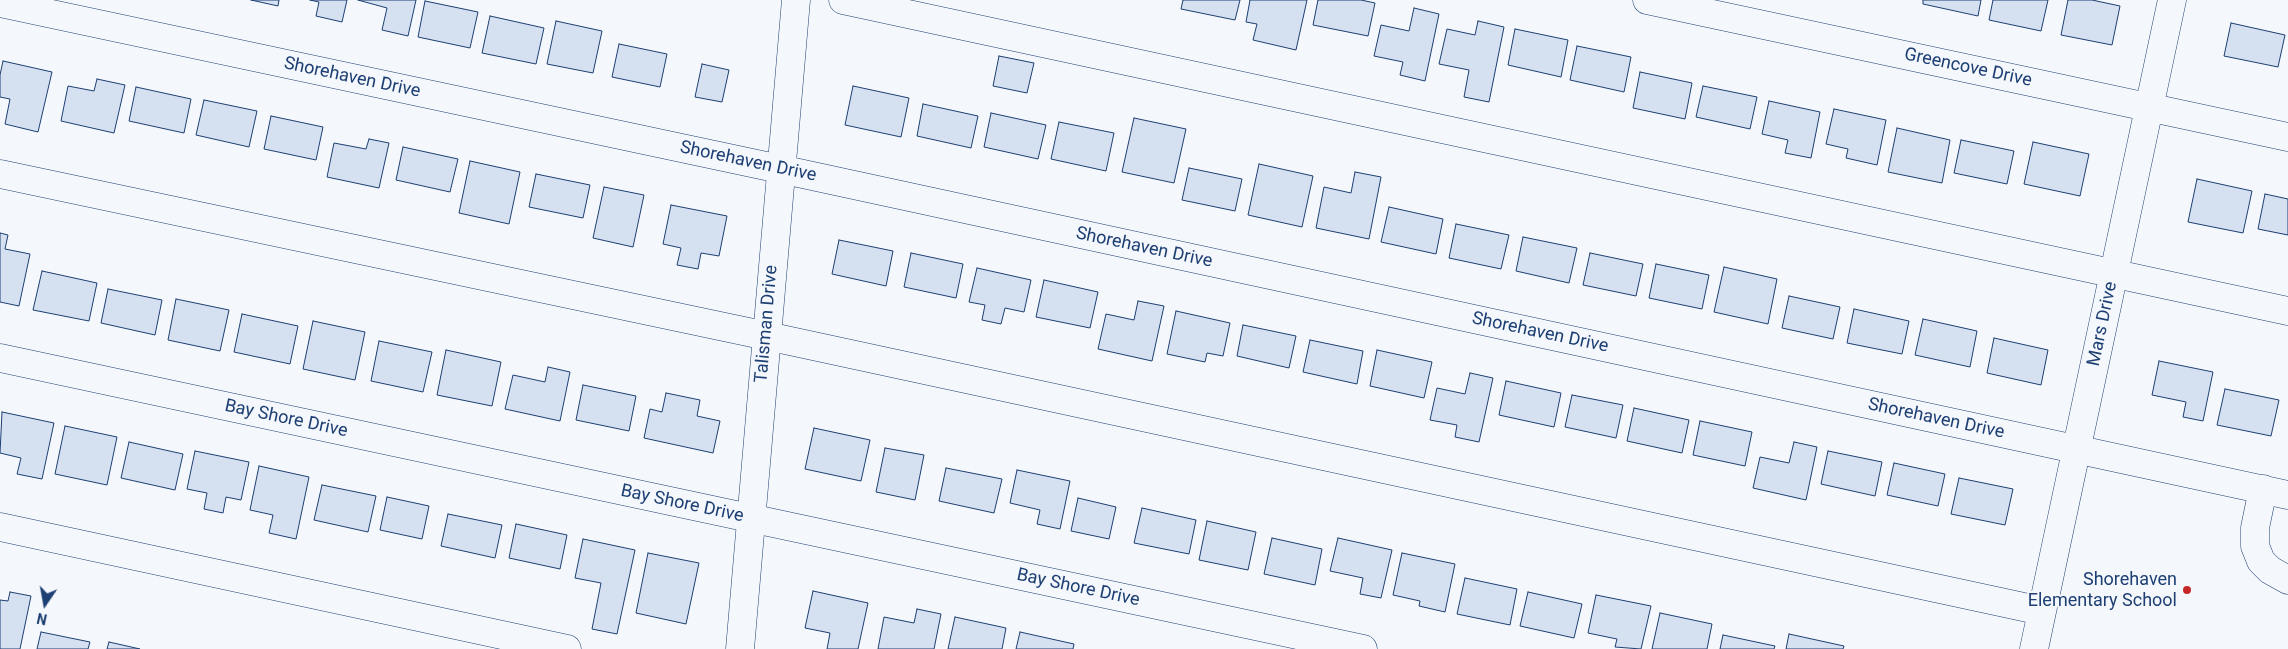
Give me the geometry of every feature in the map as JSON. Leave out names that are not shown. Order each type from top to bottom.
[{"type":"street","name":"Talisman Drive","points":[[740,649],[796,0]]},
{"type":"street","points":[[844,0],[2288,311]]},
{"type":"street","name":"Greencove Drive","points":[[1647,0],[2288,137]]},
{"type":"street","name":"Mars Drive","points":[[2034,649],[2172,0]]},
{"type":"street","name":"Shorehaven Drive","points":[[0,3],[780,169],[2275,492]]},
{"type":"street","points":[[0,174],[767,336],[2042,611]]},
{"type":"street","name":"Bay Shore Drive","points":[[0,358],[1363,649]]},
{"type":"street","points":[[2275,492],[2255,528],[2255,546],[2261,561],[2270,570],[2288,580]]},
{"type":"street","points":[[0,527],[567,649]]},
{"type":"building","points":[[251,0],[279,0],[278,6]]},
{"type":"building","points":[[310,0],[347,0],[342,22],[316,16],[319,2]]},
{"type":"building","points":[[358,0],[416,0],[408,36],[382,30],[387,8]]},
{"type":"building","points":[[1183,0],[1240,0],[1235,20],[1181,9]]},
{"type":"building","points":[[1250,0],[1307,0],[1296,50],[1253,40],[1257,24],[1246,22]]},
{"type":"building","points":[[1318,0],[1361,0],[1375,3],[1368,36],[1313,25]]},
{"type":"building","points":[[1923,0],[1981,0],[1978,16],[1923,4]]},
{"type":"building","points":[[1993,0],[2048,0],[2041,31],[1989,20]]},
{"type":"building","points":[[2068,0],[2092,0],[2120,6],[2112,45],[2061,35]]},
{"type":"building","points":[[425,1],[478,12],[470,48],[418,37]]},
{"type":"building","points":[[1414,8],[1439,14],[1425,81],[1400,75],[1403,62],[1374,56],[1381,25],[1409,31]]},
{"type":"building","points":[[490,16],[544,28],[536,64],[482,53]]},
{"type":"building","points":[[556,21],[602,31],[593,73],[547,64]]},
{"type":"building","points":[[1478,21],[1504,27],[1489,102],[1464,97],[1469,70],[1439,64],[1447,29],[1475,35]]},
{"type":"building","points":[[2231,23],[2285,35],[2278,67],[2224,56]]},
{"type":"building","points":[[1515,29],[1568,40],[1561,77],[1508,65]]},
{"type":"building","points":[[619,44],[667,54],[660,87],[612,77]]},
{"type":"building","points":[[1577,46],[1631,57],[1624,92],[1570,80]]},
{"type":"building","points":[[999,56],[1034,63],[1027,93],[993,86]]},
{"type":"building","points":[[3,61],[52,72],[38,132],[5,124],[10,99],[0,97],[0,75]]},
{"type":"building","points":[[702,64],[729,70],[722,102],[695,97]]},
{"type":"building","points":[[1640,72],[1692,83],[1685,119],[1633,108]]},
{"type":"building","points":[[97,79],[125,85],[114,133],[61,121],[68,86],[94,91]]},
{"type":"building","points":[[853,86],[909,98],[901,137],[845,125]]},
{"type":"building","points":[[1703,86],[1757,97],[1750,129],[1696,117]]},
{"type":"building","points":[[136,87],[191,99],[184,133],[129,121]]},
{"type":"building","points":[[204,100],[257,111],[249,147],[196,135]]},
{"type":"building","points":[[1769,101],[1820,112],[1811,158],[1785,153],[1788,140],[1762,134]]},
{"type":"building","points":[[923,104],[978,116],[971,148],[917,136]]},
{"type":"building","points":[[1834,109],[1886,120],[1877,165],[1846,158],[1848,149],[1826,144]]},
{"type":"building","points":[[991,113],[1046,125],[1038,159],[984,147]]},
{"type":"building","points":[[271,116],[323,127],[316,160],[264,149]]},
{"type":"building","points":[[1134,118],[1186,129],[1174,183],[1122,172]]},
{"type":"building","points":[[1059,122],[1114,133],[1106,171],[1051,159]]},
{"type":"building","points":[[1897,128],[1950,140],[1942,183],[1888,172]]},
{"type":"building","points":[[369,139],[389,143],[379,188],[327,177],[334,143],[366,149]]},
{"type":"building","points":[[1961,140],[2014,151],[2007,184],[1954,173]]},
{"type":"building","points":[[2033,142],[2089,154],[2080,196],[2024,184]]},
{"type":"building","points":[[403,147],[458,159],[450,192],[396,180]]},
{"type":"building","points":[[470,161],[520,172],[509,224],[459,213]]},
{"type":"building","points":[[1259,164],[1313,176],[1302,227],[1248,215]]},
{"type":"building","points":[[1189,168],[1242,179],[1235,211],[1182,200]]},
{"type":"building","points":[[1355,172],[1381,177],[1369,239],[1316,228],[1324,187],[1351,193]]},
{"type":"building","points":[[536,174],[590,185],[583,218],[529,207]]},
{"type":"building","points":[[2197,179],[2252,191],[2243,233],[2188,222]]},
{"type":"building","points":[[604,187],[644,195],[633,247],[593,238]]},
{"type":"building","points":[[2265,194],[2288,199],[2288,235],[2258,229]]},
{"type":"building","points":[[671,205],[727,216],[719,256],[701,253],[698,269],[677,265],[681,248],[663,244]]},
{"type":"building","points":[[1389,207],[1443,219],[1436,254],[1381,242]]},
{"type":"building","points":[[1456,224],[1509,235],[1501,269],[1449,258]]},
{"type":"building","points":[[0,233],[8,235],[5,249],[30,254],[19,306],[0,302]]},
{"type":"building","points":[[1523,237],[1577,248],[1569,283],[1516,271]]},
{"type":"building","points":[[839,240],[893,251],[886,286],[832,274]]},
{"type":"building","points":[[911,253],[963,264],[956,298],[904,287]]},
{"type":"building","points":[[1590,253],[1643,264],[1636,296],[1583,285]]},
{"type":"building","points":[[1656,264],[1709,275],[1702,309],[1649,298]]},
{"type":"building","points":[[1724,267],[1777,279],[1768,324],[1714,312]]},
{"type":"building","points":[[977,268],[1031,280],[1024,312],[1005,308],[1001,324],[982,320],[985,305],[969,302]]},
{"type":"building","points":[[42,271],[97,283],[89,321],[33,310]]},
{"type":"building","points":[[1044,280],[1098,292],[1090,328],[1036,317]]},
{"type":"building","points":[[108,289],[162,300],[155,335],[101,323]]},
{"type":"building","points":[[1789,296],[1840,307],[1833,339],[1782,328]]},
{"type":"building","points":[[176,299],[229,310],[220,351],[168,340]]},
{"type":"building","points":[[1138,301],[1164,306],[1152,361],[1098,349],[1106,314],[1134,320]]},
{"type":"building","points":[[1854,309],[1909,321],[1902,354],[1847,343]]},
{"type":"building","points":[[1176,311],[1230,323],[1223,356],[1207,353],[1205,362],[1167,354]]},
{"type":"building","points":[[242,314],[298,326],[290,364],[234,352]]},
{"type":"building","points":[[1923,319],[1977,331],[1970,367],[1915,355]]},
{"type":"building","points":[[313,321],[365,332],[355,380],[303,369]]},
{"type":"building","points":[[1243,325],[1296,336],[1289,368],[1237,356]]},
{"type":"building","points":[[1994,338],[2048,350],[2041,385],[1987,373]]},
{"type":"building","points":[[1310,340],[1363,351],[1357,384],[1303,372]]},
{"type":"building","points":[[379,341],[432,352],[423,392],[371,381]]},
{"type":"building","points":[[446,350],[501,362],[492,406],[437,395]]},
{"type":"building","points":[[1377,350],[1432,362],[1424,398],[1370,386]]},
{"type":"building","points":[[2159,361],[2213,372],[2203,421],[2183,417],[2186,402],[2152,395]]},
{"type":"building","points":[[548,367],[570,372],[560,421],[505,409],[513,375],[545,382]]},
{"type":"building","points":[[1470,373],[1493,378],[1479,442],[1455,437],[1457,425],[1430,420],[1437,388],[1465,394]]},
{"type":"building","points":[[1506,381],[1561,393],[1554,427],[1499,415]]},
{"type":"building","points":[[583,385],[636,396],[629,431],[576,420]]},
{"type":"building","points":[[2225,389],[2279,400],[2271,436],[2217,425]]},
{"type":"building","points":[[666,393],[700,400],[697,416],[720,421],[713,453],[644,438],[650,409],[662,412]]},
{"type":"building","points":[[1572,395],[1623,405],[1616,438],[1565,427]]},
{"type":"building","points":[[1634,408],[1689,420],[1682,453],[1627,441]]},
{"type":"building","points":[[2,412],[54,423],[42,479],[17,474],[21,458],[0,453]]},
{"type":"building","points":[[1700,421],[1752,432],[1745,466],[1693,455]]},
{"type":"building","points":[[65,426],[117,437],[107,485],[55,474]]},
{"type":"building","points":[[814,428],[870,440],[861,481],[805,469]]},
{"type":"building","points":[[129,442],[183,454],[175,490],[121,478]]},
{"type":"building","points":[[1794,442],[1817,447],[1806,500],[1753,488],[1760,457],[1789,463]]},
{"type":"building","points":[[885,448],[924,455],[915,500],[876,492]]},
{"type":"building","points":[[195,451],[249,462],[241,500],[226,497],[223,513],[204,509],[207,493],[187,489]]},
{"type":"building","points":[[1828,451],[1882,462],[1875,496],[1821,484]]},
{"type":"building","points":[[1894,463],[1945,474],[1938,506],[1887,495]]},
{"type":"building","points":[[259,466],[309,477],[296,539],[269,533],[273,515],[250,510]]},
{"type":"building","points":[[946,468],[1002,479],[994,513],[939,501]]},
{"type":"building","points":[[1017,470],[1070,481],[1060,529],[1037,524],[1040,510],[1010,503]]},
{"type":"building","points":[[1959,478],[2013,489],[2005,525],[1951,514]]},
{"type":"building","points":[[322,485],[376,496],[368,532],[314,520]]},
{"type":"building","points":[[387,497],[429,506],[422,539],[380,530]]},
{"type":"building","points":[[1078,498],[1116,507],[1109,539],[1071,531]]},
{"type":"building","points":[[1142,508],[1196,520],[1189,554],[1134,543]]},
{"type":"building","points":[[448,514],[502,525],[495,558],[441,546]]},
{"type":"building","points":[[1207,521],[1256,532],[1248,570],[1199,560]]},
{"type":"building","points":[[516,524],[567,535],[560,569],[509,558]]},
{"type":"building","points":[[1272,538],[1322,549],[1315,585],[1264,574]]},
{"type":"building","points":[[1338,538],[1392,550],[1381,598],[1360,594],[1363,578],[1330,571]]},
{"type":"building","points":[[583,539],[635,550],[617,634],[592,629],[601,583],[575,578]]},
{"type":"building","points":[[648,553],[699,563],[686,624],[636,613]]},
{"type":"building","points":[[1402,553],[1455,564],[1445,612],[1419,606],[1420,601],[1393,595]]},
{"type":"building","points":[[1465,578],[1517,589],[1510,625],[1457,614]]},
{"type":"building","points":[[813,591],[868,603],[858,649],[827,649],[830,633],[805,628]]},
{"type":"building","points":[[10,592],[31,596],[20,649],[0,649],[0,600],[8,601]]},
{"type":"building","points":[[1528,592],[1582,604],[1574,638],[1520,626]]},
{"type":"building","points":[[1596,595],[1651,606],[1641,649],[1615,647],[1617,639],[1588,633]]},
{"type":"building","points":[[917,609],[941,614],[934,649],[878,649],[884,617],[914,623]]},
{"type":"building","points":[[1660,613],[1712,624],[1707,649],[1652,649]]},
{"type":"building","points":[[955,617],[1006,628],[1002,649],[948,649]]},
{"type":"building","points":[[41,632],[90,642],[88,649],[37,649]]},
{"type":"building","points":[[1020,632],[1074,644],[1073,649],[1016,649]]},
{"type":"building","points":[[1789,634],[1844,646],[1843,649],[1786,649]]},
{"type":"building","points":[[1723,635],[1775,646],[1774,649],[1720,649]]},
{"type":"building","points":[[109,642],[140,649],[107,649]]},
{"type":"place","name":"Shorehaven Elementary School","points":[[2187,590]]}]
